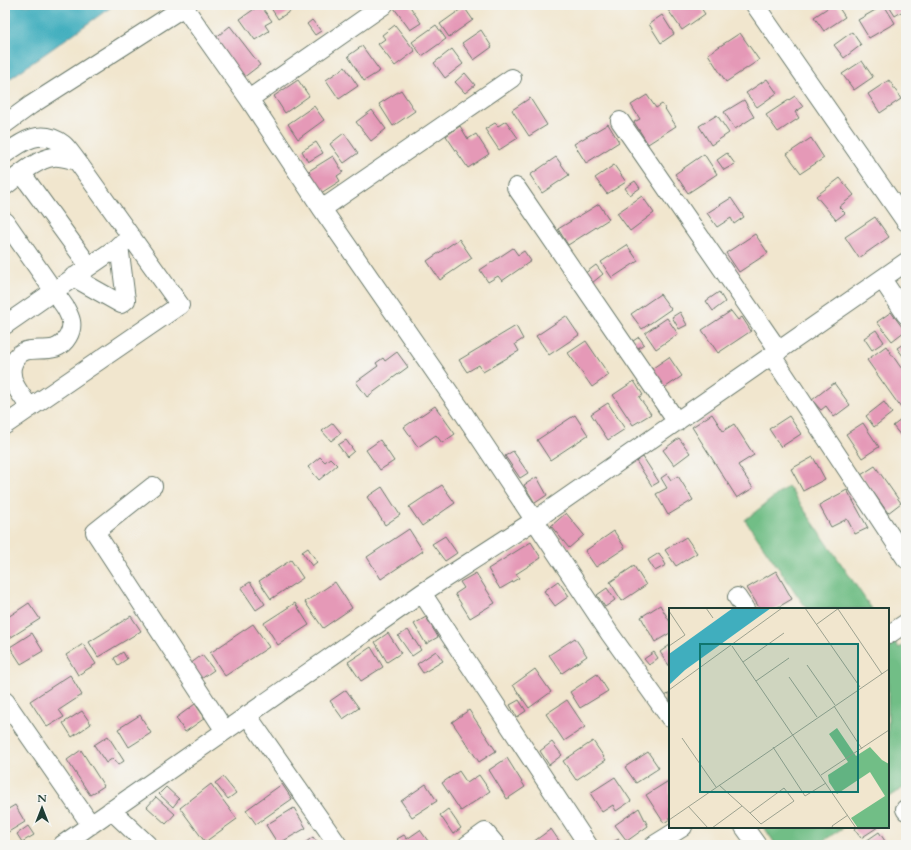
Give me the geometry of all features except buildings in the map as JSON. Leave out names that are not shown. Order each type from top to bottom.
[{"type":"street","points":[[249,99],[384,5]]},
{"type":"street","points":[[755,5],[906,222]]},
{"type":"street","points":[[5,124],[31,105],[185,6],[322,209],[536,520],[610,634],[669,717]]},
{"type":"street","points":[[322,209],[512,78]]},
{"type":"street","points":[[620,121],[776,353],[906,559]]},
{"type":"street","points":[[5,154],[25,140],[36,136],[46,137],[64,144],[77,161],[125,241],[180,305],[5,425]]},
{"type":"street","points":[[5,186],[43,160],[54,157],[77,161]]},
{"type":"street","points":[[22,174],[89,266]]},
{"type":"street","points":[[516,187],[677,422]]},
{"type":"street","points":[[5,221],[65,307],[71,320],[71,331],[64,342],[56,348],[41,350],[31,349],[20,354],[14,362],[11,372],[14,384],[30,408]]},
{"type":"street","points":[[5,325],[125,241]]},
{"type":"street","points":[[73,277],[121,304],[126,300],[125,241]]},
{"type":"street","points":[[62,845],[422,593],[536,520],[906,262]]},
{"type":"street","points":[[882,279],[906,315]]},
{"type":"street","points":[[153,486],[95,532],[225,731]]},
{"type":"street","points":[[422,593],[588,845]]},
{"type":"street","points":[[889,634],[906,623]]},
{"type":"street","points":[[5,701],[91,825]]},
{"type":"street","points":[[247,715],[338,845]]},
{"type":"street","points":[[111,810],[148,845]]},
{"type":"street","points":[[654,845],[681,828]]},
{"type":"street","points":[[745,828],[757,845]]},
{"type":"street","points":[[467,845],[485,832],[496,845]]},
{"type":"green space","points":[[788,486],[871,608],[806,608],[745,520]]},
{"type":"green space","points":[[889,633],[899,648],[906,644],[906,786],[889,797]]},
{"type":"green space","points":[[765,828],[842,828],[817,845],[776,845]]},
{"type":"water","points":[[5,5],[114,5],[5,82]]}]
